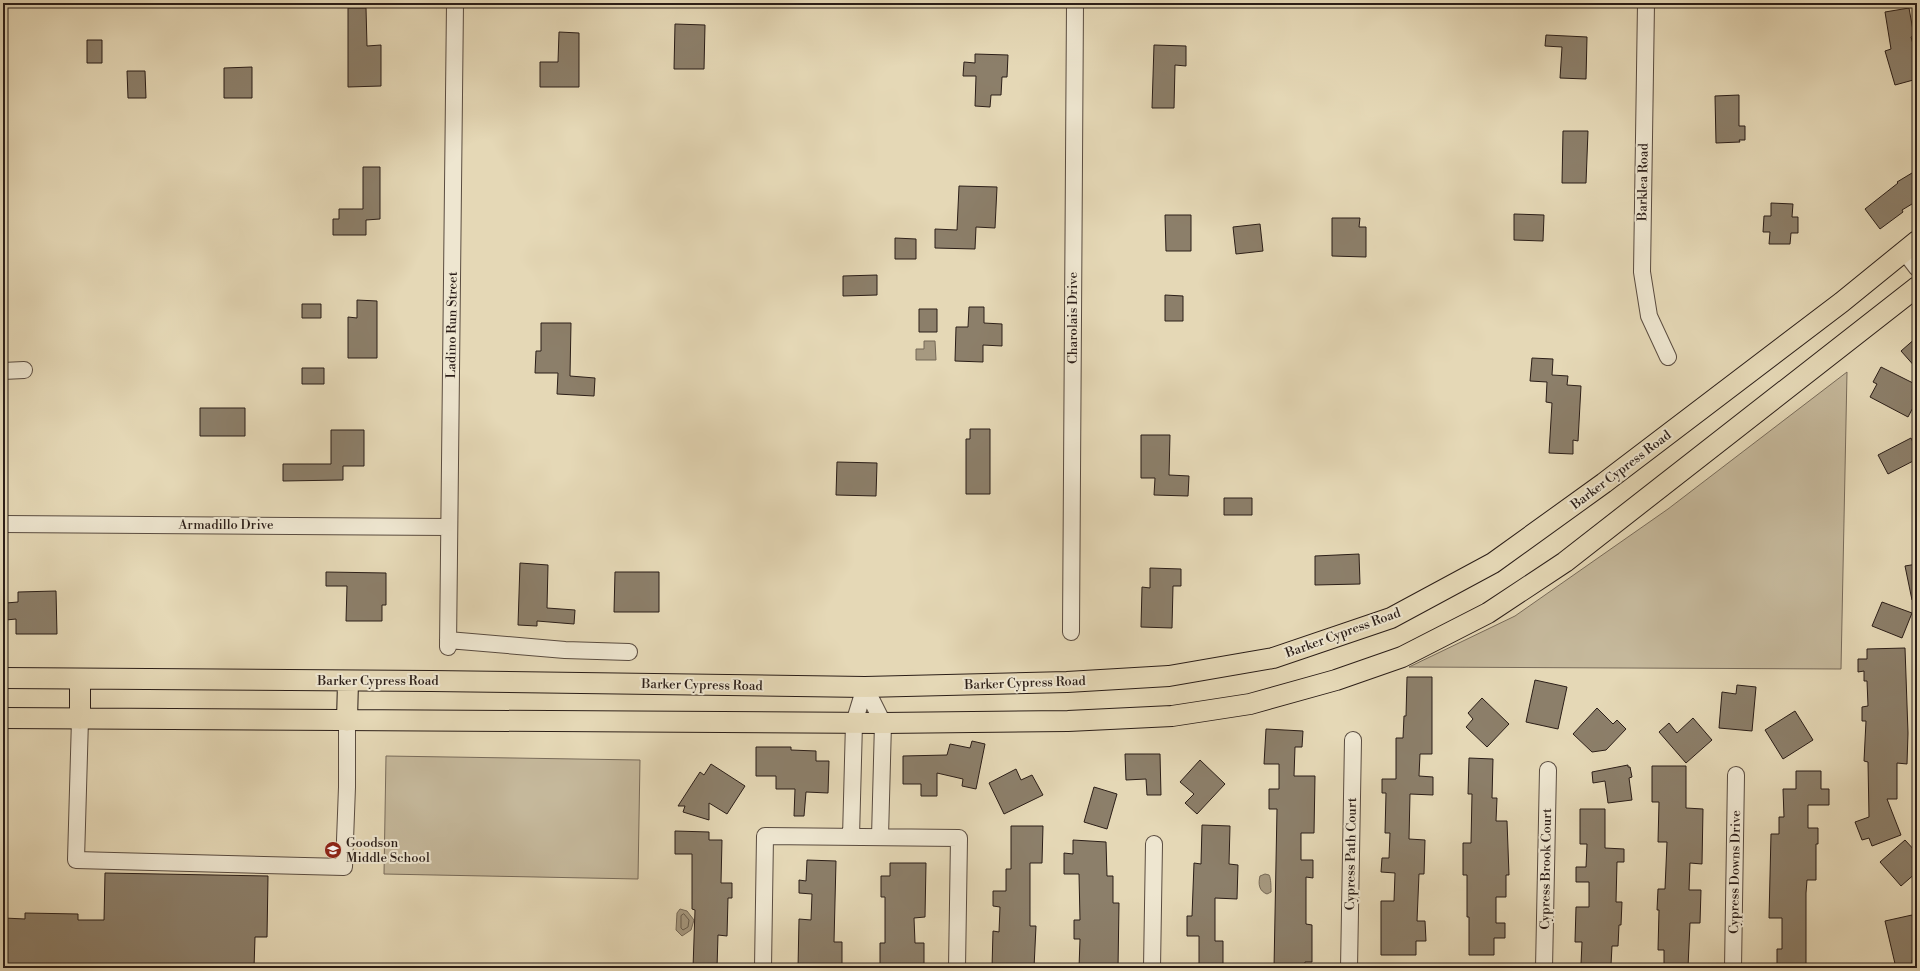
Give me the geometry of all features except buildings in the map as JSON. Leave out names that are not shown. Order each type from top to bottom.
[{"type":"main road","name":"Barker Cypress Road","points":[[3,678],[865,687],[1067,682],[1169,676],[1273,658],[1391,618],[1493,563],[1629,464],[1836,306],[1910,246]]},
{"type":"main road","points":[[3,718],[854,723],[1068,721],[1172,716],[1250,704],[1336,680],[1402,657],[1488,613],[1565,562],[1917,288]]},
{"type":"main road","points":[[80,679],[80,719]]},
{"type":"main road","points":[[347,721],[348,681]]},
{"type":"street","name":"Ladino Run Street","points":[[455,3],[448,643],[629,652]]},
{"type":"street","name":"Charolais Drive","points":[[1070,632],[1075,3]]},
{"type":"street","name":"Barklea Road","points":[[1646,3],[1642,272],[1649,316],[1668,357]]},
{"type":"street","points":[[1910,246],[1917,268]]},
{"type":"street","points":[[3,371],[24,370]]},
{"type":"street","name":"Armadillo Drive","points":[[3,524],[450,527]]},
{"type":"street","points":[[851,837],[854,723],[865,687]]},
{"type":"street","points":[[865,687],[883,723],[880,837]]},
{"type":"street","points":[[80,719],[76,860],[344,867],[347,787],[347,721]]},
{"type":"street","name":"Cypress Path Court","points":[[1349,968],[1353,740]]},
{"type":"street","name":"Cypress Brook Court","points":[[1544,968],[1548,770]]},
{"type":"street","name":"Cypress Downs Drive","points":[[1733,968],[1736,775]]},
{"type":"street","points":[[763,968],[765,836],[959,838],[957,968]]},
{"type":"street","points":[[1152,968],[1154,844]]},
{"type":"shaded area","points":[[1847,372],[1841,669],[1409,667],[1515,616],[1668,509]]},
{"type":"shaded area","points":[[386,756],[640,760],[638,879],[384,874]]},
{"type":"water","points":[[924,341],[935,341],[936,360],[916,360],[916,349],[924,349]]},
{"type":"water","points":[[1265,874],[1269,875],[1271,883],[1271,892],[1267,894],[1262,891],[1259,884],[1260,876]]},
{"type":"water","points":[[680,909],[687,911],[694,920],[691,930],[682,936],[676,930],[677,913]]},
{"type":"place","name":"Goodson Middle School","points":[[333,850]]}]
